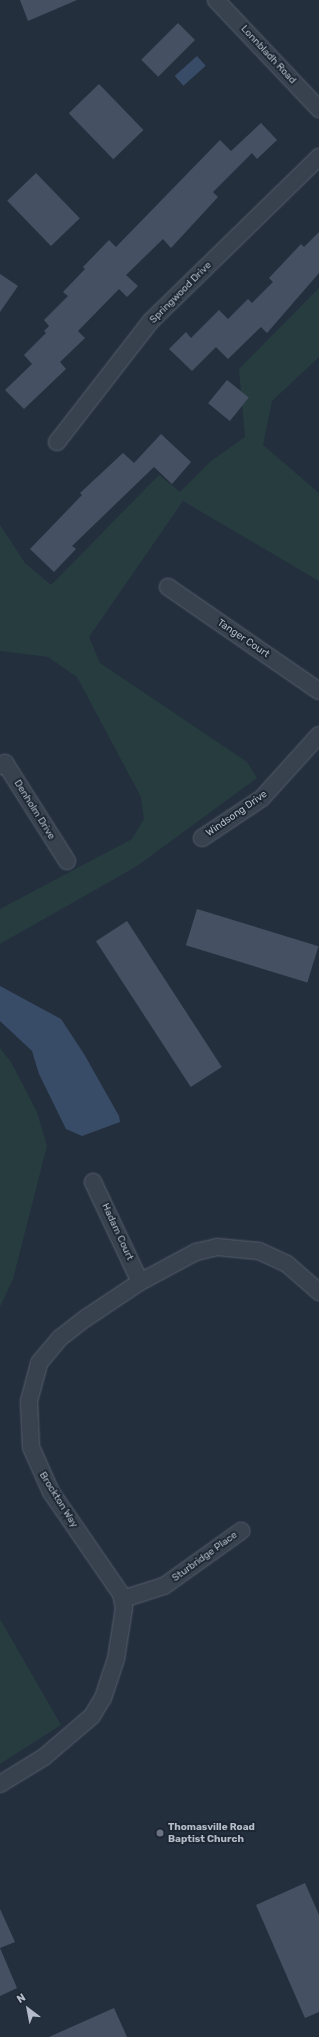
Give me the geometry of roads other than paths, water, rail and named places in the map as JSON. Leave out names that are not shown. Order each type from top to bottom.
[{"type":"street","name":"Lonnbladh Road","points":[[216,0],[319,109]]},
{"type":"street","name":"Springwood Drive","points":[[57,442],[151,321],[319,157]]},
{"type":"street","name":"Tanger Court","points":[[168,587],[319,690]]},
{"type":"street","name":"Windsong Drive","points":[[202,838],[262,798],[319,735]]},
{"type":"street","name":"Denholm Drive","points":[[0,766],[5,763],[67,861]]},
{"type":"street","name":"Hadam Court","points":[[93,1182],[140,1282]]},
{"type":"street","name":"Brockton Way","points":[[123,1599],[40,1473],[31,1447],[29,1401],[39,1363],[53,1345],[140,1282],[196,1252],[217,1247],[241,1248],[259,1251],[287,1264],[319,1292]]},
{"type":"street","name":"Sturbridge Place","points":[[123,1599],[164,1586],[241,1531]]},
{"type":"street","points":[[0,1784],[44,1757],[92,1716],[103,1698],[116,1659],[124,1608],[123,1599]]},
{"type":"water","points":[[197,56],[206,66],[183,86],[175,76]]},
{"type":"water","points":[[0,986],[61,1019],[84,1054],[119,1116],[120,1122],[82,1136],[66,1129],[39,1074],[32,1051],[0,1021]]},
{"type":"place","name":"Thomasville Road Baptist Church","points":[[160,1833]]}]
